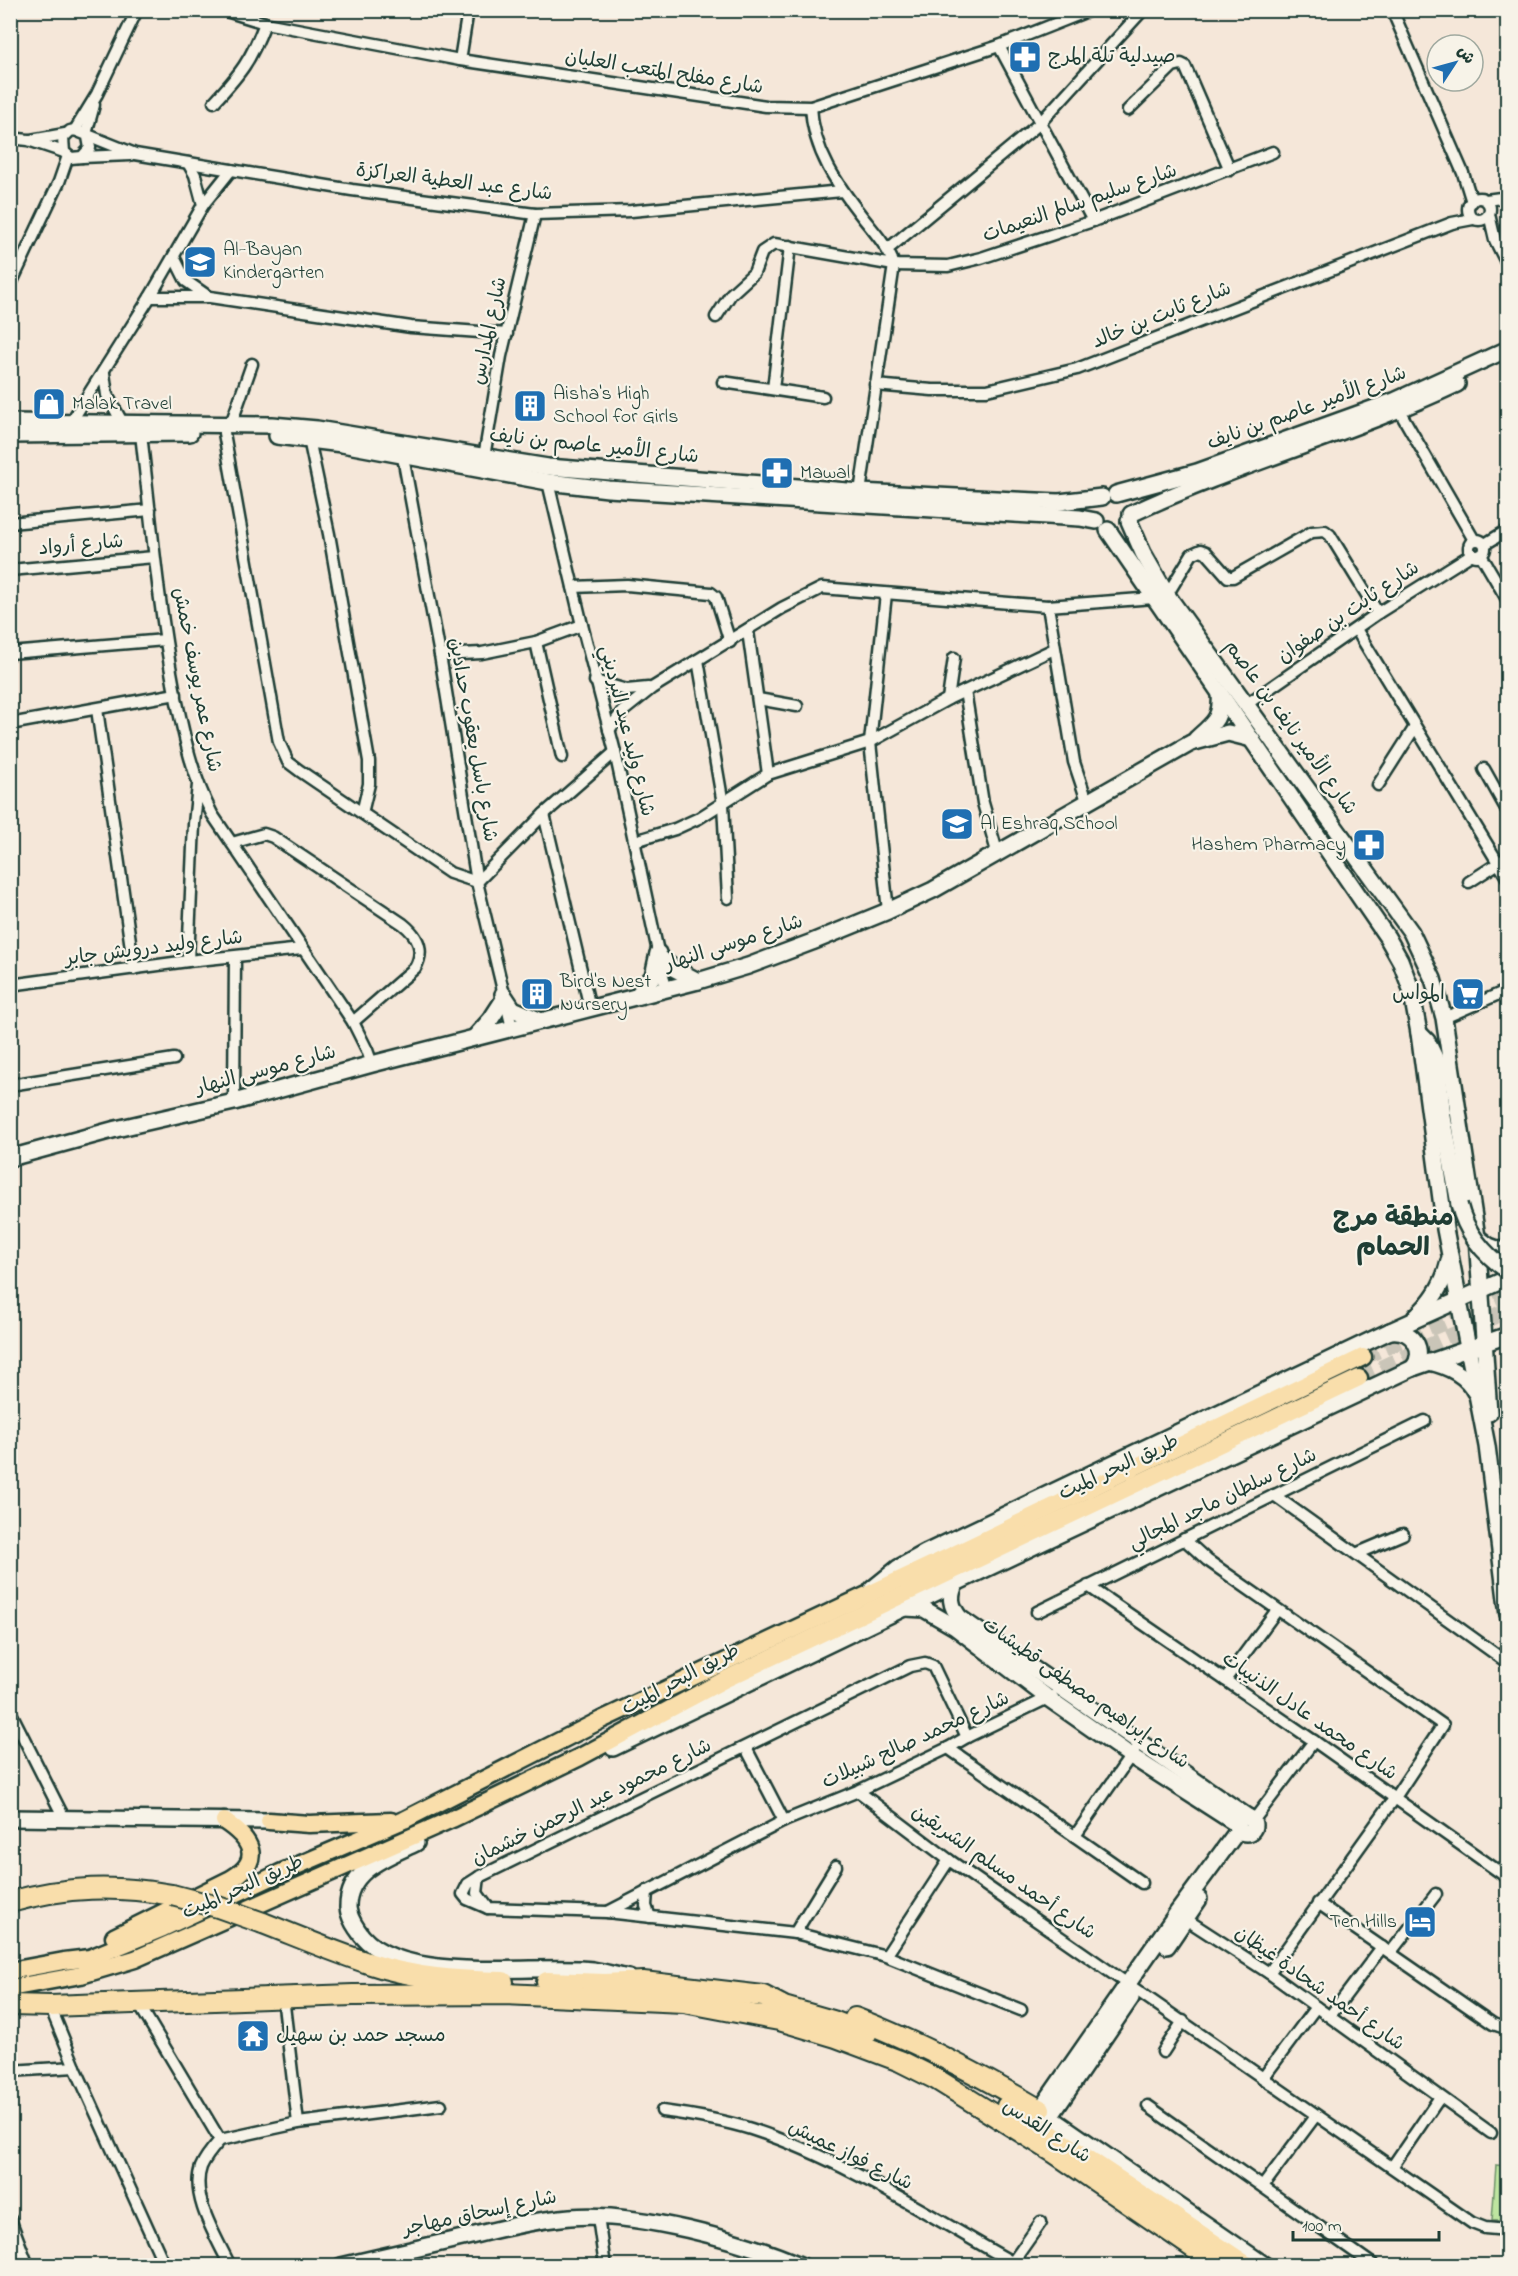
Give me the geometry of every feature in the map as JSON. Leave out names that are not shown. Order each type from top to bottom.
[{"type":"highway","points":[[10,1902],[65,1891],[107,1887],[133,1888],[218,1907],[371,1964],[429,1977],[499,1982],[605,1984],[643,1982],[763,1996],[778,1994],[896,2033],[969,2068],[1045,2114]]},
{"type":"highway","points":[[10,2005],[50,2006],[283,1997],[504,1994],[684,2002],[835,2029]]},
{"type":"highway","points":[[763,1996],[835,2029]]},
{"type":"highway","name":"شارع القدس","points":[[835,2029],[936,2079],[1055,2153],[1220,2265]]},
{"type":"highway","name":"شارع القدس","points":[[835,2029],[914,2054],[973,2085],[1246,2265]]},
{"type":"main road","points":[[10,1971],[90,1958],[163,1928],[280,1873],[404,1820],[601,1720],[1363,1357]]},
{"type":"main road","name":"طريق البحر الميت","points":[[10,1988],[81,1975],[135,1959],[452,1819],[580,1757],[726,1678],[1359,1378]]},
{"type":"main road","points":[[269,1821],[309,1824],[404,1820]]},
{"type":"main road","points":[[64,1961],[238,1875],[249,1863],[251,1847],[241,1834],[224,1821]]},
{"type":"main road","points":[[271,1898],[280,1873]]},
{"type":"street","points":[[10,286],[59,182],[66,154],[62,143],[97,94],[137,10]]},
{"type":"street","name":"شارع مفلح المتعب العليان","points":[[223,10],[265,23],[460,60],[766,106],[811,107],[999,46],[1090,10]]},
{"type":"street","points":[[460,60],[468,10]]},
{"type":"street","points":[[888,249],[1040,124],[1143,10]]},
{"type":"street","points":[[1392,10],[1479,209],[1508,266]]},
{"type":"street","points":[[214,102],[252,57],[265,23]]},
{"type":"street","points":[[999,46],[1093,220]]},
{"type":"street","points":[[1128,110],[1173,66],[1181,64],[1185,66],[1230,170]]},
{"type":"street","points":[[59,182],[90,148],[87,135],[97,94]]},
{"type":"street","points":[[811,107],[812,126],[828,167],[842,191],[888,249],[894,265],[860,492]]},
{"type":"street","points":[[28,140],[70,132],[87,135]]},
{"type":"street","name":"شارع عبد العطية العراكزة","points":[[87,135],[135,154],[352,190],[535,213],[631,211],[842,191]]},
{"type":"street","points":[[10,138],[28,140],[81,158]]},
{"type":"street","name":"شارع سليم سالم النعيمات","points":[[790,246],[894,265],[948,266],[981,258],[1093,220],[1273,152]]},
{"type":"street","name":"شارع عبد العطية العراكزة","points":[[81,158],[135,154]]},
{"type":"street","points":[[188,163],[195,175],[203,205]]},
{"type":"street","points":[[71,422],[104,373],[203,205],[231,170]]},
{"type":"street","points":[[1479,209],[1507,197]]},
{"type":"street","name":"شارع ثابت بن خالد","points":[[875,385],[932,390],[987,390],[1077,369],[1452,223],[1479,209]]},
{"type":"street","name":"شارع المدارس","points":[[484,457],[501,356],[535,213]]},
{"type":"street","points":[[716,317],[731,294],[754,273],[765,249],[774,244],[790,246],[773,389]]},
{"type":"street","points":[[174,257],[186,280],[210,297]]},
{"type":"street","points":[[150,297],[210,297],[411,327],[507,334]]},
{"type":"street","name":"شارع الأمير عاصم بن نايف","points":[[10,422],[122,422],[227,428],[317,429],[548,467],[860,492],[1059,502],[1105,498],[1197,472],[1396,406],[1508,349]]},
{"type":"street","name":"شارع الأمير عاصم بن نايف","points":[[1130,518],[1202,483],[1508,359]]},
{"type":"street","points":[[252,364],[227,428],[279,742],[288,762],[450,873],[477,882],[544,814],[615,752]]},
{"type":"street","points":[[104,373],[107,394],[122,422]]},
{"type":"street","points":[[723,382],[823,397]]},
{"type":"street","points":[[1396,406],[1508,602]]},
{"type":"street","name":"شارع الأمير عاصم بن نايف","points":[[10,435],[141,434],[227,428],[342,444],[548,482],[608,489],[1080,518],[1102,526]]},
{"type":"street","name":"شارع عمر يوسف خمش","points":[[141,434],[165,640],[189,755],[198,785],[212,814],[353,1022],[372,1064]]},
{"type":"street","points":[[309,439],[329,534],[369,761],[369,784],[362,813]]},
{"type":"street","name":"شارع باسل يعقوب حدادين","points":[[403,457],[440,655],[477,882],[512,1028]]},
{"type":"street","name":"شارع وليد عيد البرديني","points":[[548,482],[615,752],[666,989]]},
{"type":"street","points":[[1123,497],[1129,503],[1130,518],[1120,530],[1102,526],[1094,514],[1105,498],[1123,497]]},
{"type":"street","points":[[10,523],[150,510]]},
{"type":"street","name":"شارع الأمير نايف بن عاصم","points":[[1130,518],[1161,597],[1220,693],[1387,937],[1400,960],[1411,989],[1419,1033],[1450,1258],[1487,1446]]},
{"type":"street","name":"شارع الأمير نايف بن عاصم","points":[[1102,526],[1247,704],[1411,932],[1433,978],[1444,1018],[1477,1237],[1490,1422],[1487,1446]]},
{"type":"street","points":[[609,730],[622,712],[652,688],[782,608],[822,588],[1048,606],[1161,597],[1192,554],[1197,551],[1206,552],[1228,577],[1233,577],[1319,530],[1330,535],[1378,613]]},
{"type":"street","name":"شارع ثابت بن صفوان","points":[[1247,704],[1378,613],[1508,530]]},
{"type":"street","name":"شارع أرواد","points":[[10,570],[154,557]]},
{"type":"street","points":[[573,587],[627,585],[711,593],[716,597],[729,642]]},
{"type":"street","points":[[885,594],[870,742],[888,911]]},
{"type":"street","points":[[1048,606],[1074,762],[1087,801]]},
{"type":"street","points":[[440,655],[482,653],[536,642],[582,625]]},
{"type":"street","points":[[1356,629],[1415,727],[1503,860],[1508,879]]},
{"type":"street","points":[[748,631],[768,774]]},
{"type":"street","points":[[10,653],[165,640]]},
{"type":"street","points":[[536,642],[562,757]]},
{"type":"street","points":[[635,841],[675,829],[723,804],[768,774],[870,742],[948,699],[1054,649]]},
{"type":"street","points":[[948,699],[954,658]]},
{"type":"street","points":[[698,660],[723,804],[728,898]]},
{"type":"street","points":[[596,681],[627,690],[639,691],[652,688]]},
{"type":"street","points":[[965,691],[983,803],[998,855]]},
{"type":"street","name":"شارع موسى النهار","points":[[1191,743],[1218,717],[1220,693]]},
{"type":"street","points":[[10,724],[176,694]]},
{"type":"street","points":[[758,699],[797,706]]},
{"type":"street","points":[[97,709],[134,969]]},
{"type":"street","points":[[1378,785],[1415,727]]},
{"type":"street","name":"شارع موسى النهار","points":[[10,1158],[116,1129],[234,1102],[748,966],[888,911],[933,890],[1191,743],[1228,733],[1252,739]]},
{"type":"street","points":[[1484,769],[1508,812]]},
{"type":"street","points":[[188,962],[198,785]]},
{"type":"street","points":[[544,814],[590,1008]]},
{"type":"street","points":[[232,843],[264,834],[273,837],[415,934],[420,948],[415,968],[353,1022]]},
{"type":"street","points":[[1470,882],[1503,860]]},
{"type":"street","name":"شارع وليد درويش جابر","points":[[10,985],[302,949]]},
{"type":"street","points":[[658,954],[673,968],[698,981]]},
{"type":"street","points":[[637,996],[653,976],[658,954]]},
{"type":"street","points":[[234,1102],[235,957]]},
{"type":"street","points":[[1444,1018],[1508,990]]},
{"type":"street","points":[[473,1038],[487,1025],[503,997],[513,1009],[541,1021]]},
{"type":"street","points":[[1419,1033],[1427,1041],[1437,1062],[1443,1117],[1462,1217],[1472,1238],[1492,1260],[1508,1271]]},
{"type":"street","points":[[10,1085],[174,1059]]},
{"type":"street","points":[[1477,1237],[1489,1246],[1508,1253]]},
{"type":"street","points":[[1406,1324],[1417,1316],[1435,1295],[1450,1258]]},
{"type":"street","points":[[865,1596],[887,1577],[924,1553],[1390,1331],[1508,1278]]},
{"type":"street","points":[[1390,1331],[1402,1330],[1414,1339],[1419,1354],[1413,1368]]},
{"type":"street","points":[[1486,1368],[1508,1337]]},
{"type":"street","name":"طريق البحر الميت","points":[[643,1982],[592,1970],[467,1970],[396,1958],[369,1943],[352,1922],[348,1911],[353,1884],[375,1863],[956,1583],[1413,1368],[1508,1337]]},
{"type":"street","points":[[1429,1362],[1458,1373],[1473,1387],[1477,1396]]},
{"type":"street","name":"شارع سلطان ماجد المجالي","points":[[1037,1612],[1425,1421]]},
{"type":"street","points":[[1487,1446],[1508,1615]]},
{"type":"street","points":[[1274,1495],[1358,1553],[1508,1663]]},
{"type":"street","points":[[1358,1553],[1403,1534]]},
{"type":"street","points":[[1184,1539],[1207,1560],[1443,1725],[1394,1799],[1317,1903],[1269,1973]]},
{"type":"street","name":"شارع إبراهيم مصطفى قطيشات","points":[[956,1583],[951,1601],[960,1618],[1062,1688],[1135,1749]]},
{"type":"street","name":"شارع محمد عادل الذنيبات","points":[[1088,1586],[1508,1878]]},
{"type":"street","name":"شارع إبراهيم مصطفى قطيشات","points":[[905,1608],[915,1608],[934,1614],[1048,1698],[1135,1749],[1244,1825]]},
{"type":"street","points":[[1225,1680],[1277,1610]]},
{"type":"street","name":"شارع محمود عبد الرحمن خشمان","points":[[607,1912],[488,1908],[477,1893],[478,1877],[910,1666],[925,1663],[933,1666],[967,1737]]},
{"type":"street","name":"شارع محمد صالح شبيلات","points":[[607,1912],[784,1821],[858,1791],[948,1749],[967,1737],[1048,1698],[1062,1688]]},
{"type":"street","points":[[10,1712],[64,1820]]},
{"type":"street","points":[[1266,2265],[1045,2114],[1244,1825],[1314,1741]]},
{"type":"street","points":[[746,1748],[784,1821]]},
{"type":"street","points":[[948,1749],[1142,1883]]},
{"type":"street","points":[[1076,1836],[1135,1749]]},
{"type":"street","name":"شارع أحمد مسلم الشريقين","points":[[858,1791],[949,1860],[1474,2224],[1508,2230]]},
{"type":"street","points":[[10,1818],[269,1821]]},
{"type":"street","points":[[886,1956],[949,1860]]},
{"type":"street","points":[[795,1933],[836,1866]]},
{"type":"street","points":[[647,1891],[646,1906],[650,1917]]},
{"type":"street","points":[[1330,2016],[1436,1894]]},
{"type":"street","points":[[1317,1903],[1493,2024],[1508,2029]]},
{"type":"street","points":[[607,1912],[795,1933],[886,1956],[1021,2010]]},
{"type":"street","name":"شارع أحمد شحادة غيظان","points":[[1181,1916],[1269,1973],[1491,2133]]},
{"type":"street","points":[[283,1997],[298,2123]]},
{"type":"street","points":[[137,2001],[220,2140]]},
{"type":"street","points":[[50,2006],[75,2067],[165,2265]]},
{"type":"street","points":[[1263,2079],[1316,2007]]},
{"type":"street","points":[[1163,2052],[1183,2021]]},
{"type":"street","points":[[10,2070],[75,2067]]},
{"type":"street","points":[[1392,2168],[1440,2097]]},
{"type":"street","points":[[230,2265],[201,2202],[198,2188],[202,2165],[220,2140],[298,2123],[441,2106]]},
{"type":"street","points":[[1148,2106],[1375,2265]]},
{"type":"street","name":"شارع فواز عميش","points":[[662,2111],[707,2118],[784,2141],[856,2175],[1011,2264]]},
{"type":"street","points":[[1263,2186],[1316,2115]]},
{"type":"street","name":"شارع إسحاق مهاجر","points":[[341,2265],[529,2222],[571,2217],[598,2217],[684,2229],[731,2241],[801,2265]]},
{"type":"street","points":[[598,2217],[605,2265]]},
{"type":"street","points":[[10,2219],[28,2265]]},
{"type":"street","points":[[1011,2264],[1041,2222]]},
{"type":"green space","points":[[1496,2165],[1507,2166],[1507,2221],[1492,2221]]},
{"type":"tunnel","points":[[1363,1357],[1508,1295]]},
{"type":"tunnel","points":[[1359,1378],[1508,1310]]},
{"type":"place","name":"صيدلية تلة المرج","points":[[1025,57]]},
{"type":"place","name":"Al-Bayan Kindergarten","points":[[200,262]]},
{"type":"place","name":"Malak Travel","points":[[49,404]]},
{"type":"place","name":"Aisha's High School for Girls","points":[[530,406]]},
{"type":"place","name":"Mawal","points":[[777,473]]},
{"type":"place","name":"Al Eshraq School","points":[[957,824]]},
{"type":"place","name":"Hashem Pharmacy","points":[[1369,845]]},
{"type":"place","name":"Bird's Nest Nursery","points":[[537,994]]},
{"type":"place","name":"المواس","points":[[1468,994]]},
{"type":"place","name":"Ten Hills","points":[[1420,1922]]},
{"type":"place","name":"مسجد حمد بن سهيل","points":[[253,2036]]},
{"type":"district","name":"منطقة مرج الحمام","points":[[1393,1234]]}]
